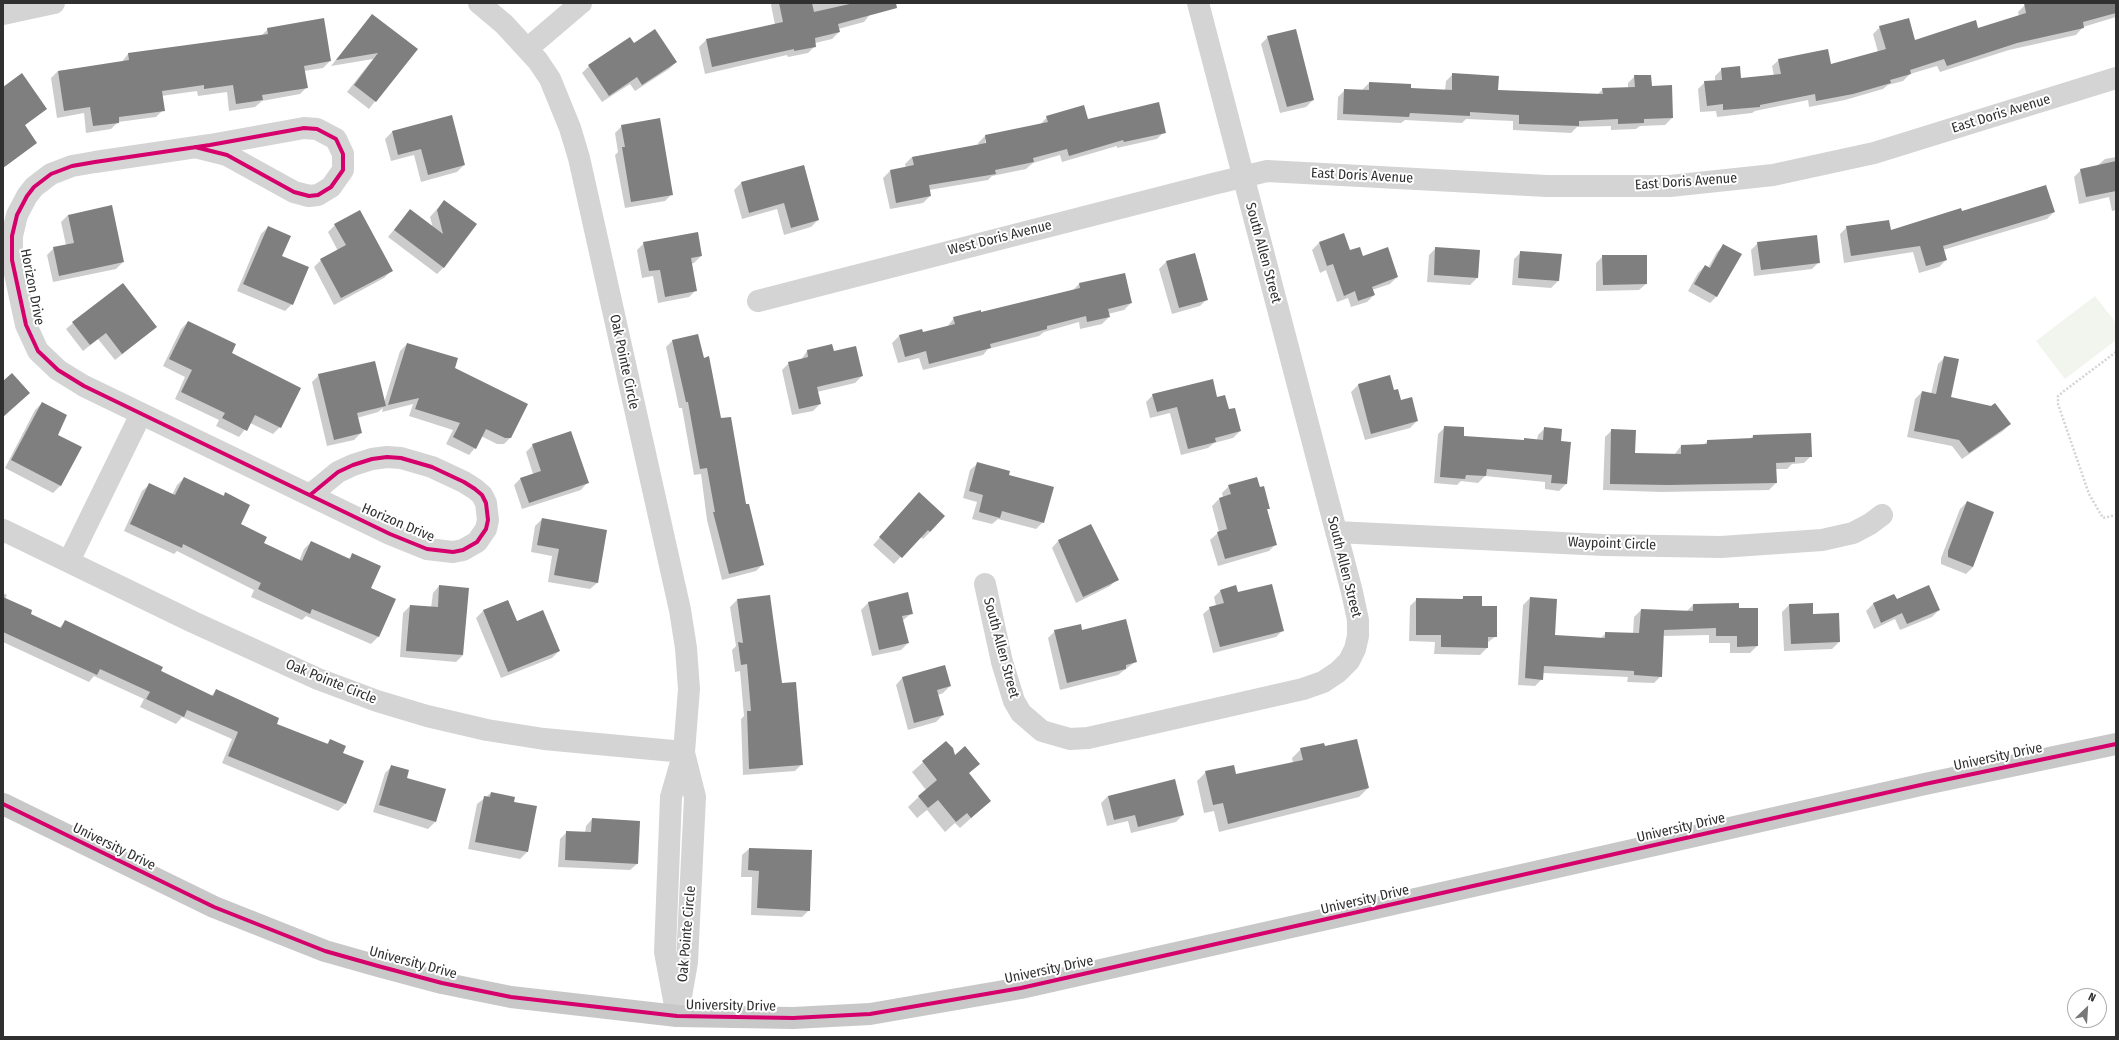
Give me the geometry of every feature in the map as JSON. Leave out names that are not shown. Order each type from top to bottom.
[{"type":"main road","name":"University Drive","points":[[3,804],[214,907],[325,950],[442,983],[511,997],[677,1016],[793,1018],[870,1014],[1021,988],[1917,786],[2116,744]]},
{"type":"street","points":[[3,14],[54,3]]},
{"type":"street","name":"Oak Pointe Circle","points":[[479,3],[504,24],[527,49],[550,79],[570,128],[591,211],[680,610],[686,648],[689,689],[684,752],[671,797],[665,952],[677,1016]]},
{"type":"street","points":[[527,49],[581,3]]},
{"type":"street","name":"South Allen Street","points":[[985,584],[1002,662],[1014,701],[1021,713],[1042,731],[1070,739],[1088,738],[1303,689],[1323,682],[1338,672],[1349,661],[1355,649],[1358,636],[1358,625],[1352,592],[1198,3]]},
{"type":"street","name":"East Doris Avenue","points":[[1243,176],[1267,171],[1562,186],[1670,186],[1773,175],[1874,153],[2116,78]]},
{"type":"street","name":"Horizon Drive","points":[[195,147],[227,155],[294,192],[309,196],[318,195],[332,187],[343,170],[340,146],[336,139],[317,129],[286,130],[195,147],[72,166],[51,174],[34,187],[27,196],[17,214],[12,236],[12,260],[26,325],[38,351],[67,376],[141,414],[390,534],[427,549],[443,552],[463,550],[477,542],[486,529],[488,520],[486,503],[482,495],[475,489],[432,466],[401,458],[387,457],[372,459],[353,465],[338,472],[310,495]]},
{"type":"street","name":"West Doris Avenue","points":[[758,301],[1243,176]]},
{"type":"street","points":[[69,561],[141,414]]},
{"type":"street","name":"Waypoint Circle","points":[[1336,532],[1604,545],[1721,547],[1822,540],[1853,533],[1870,524],[1882,515]]},
{"type":"street","name":"Oak Pointe Circle","points":[[3,530],[200,625],[318,679],[377,701],[427,716],[487,730],[544,739],[684,752]]},
{"type":"path","points":[[2116,352],[2058,396],[2058,404],[2089,494],[2103,518],[2116,515]]},
{"type":"shaded area","points":[[2095,296],[2116,323],[2116,340],[2065,379],[2036,341]]},
{"type":"building","points":[[779,3],[812,3],[814,12],[854,3],[896,3],[897,8],[838,24],[840,32],[815,38],[816,47],[794,51],[794,49],[712,67],[706,39],[783,22]]},
{"type":"building","points":[[2024,3],[2116,3],[2116,13],[2083,22],[2084,28],[2017,43],[1947,66],[1944,59],[1910,70],[1911,74],[1890,80],[1891,83],[1853,94],[1816,101],[1815,94],[1760,105],[1760,107],[1723,110],[1723,104],[1707,106],[1704,81],[1722,80],[1721,68],[1740,66],[1741,78],[1781,74],[1778,59],[1828,49],[1831,64],[1886,49],[1879,26],[1909,18],[1915,40],[1976,20],[1978,28],[2026,13]]},
{"type":"building","points":[[372,14],[418,49],[376,102],[354,85],[378,53],[336,60]]},
{"type":"building","points":[[324,18],[331,61],[304,66],[308,88],[262,95],[263,100],[236,104],[233,85],[204,89],[204,85],[162,91],[165,111],[119,117],[119,123],[93,126],[90,107],[64,111],[58,71],[129,60],[128,53],[268,34],[267,28]]},
{"type":"building","points":[[655,29],[677,62],[642,85],[637,77],[609,96],[588,65],[630,37],[634,43]]},
{"type":"building","points":[[1296,29],[1314,100],[1287,107],[1267,36]]},
{"type":"building","points":[[22,73],[47,109],[25,125],[37,143],[3,168],[3,87]]},
{"type":"building","points":[[1452,73],[1499,76],[1498,90],[1603,94],[1602,88],[1635,87],[1634,75],[1651,75],[1652,86],[1672,85],[1673,118],[1644,119],[1644,123],[1618,124],[1618,119],[1579,121],[1579,126],[1519,124],[1519,115],[1470,112],[1470,116],[1410,113],[1409,117],[1343,114],[1344,89],[1369,90],[1369,82],[1411,84],[1411,88],[1452,90]]},
{"type":"building","points":[[1159,102],[1166,133],[1124,142],[1123,140],[1069,156],[1067,149],[1033,158],[1034,162],[995,170],[996,174],[929,185],[931,196],[896,203],[890,170],[914,165],[912,157],[986,143],[985,135],[1048,122],[1046,116],[1084,105],[1088,119]]},
{"type":"building","points":[[452,115],[465,165],[428,175],[421,149],[398,155],[392,131]]},
{"type":"building","points":[[660,118],[673,195],[631,202],[622,147],[625,147],[621,125]]},
{"type":"building","points":[[2116,161],[2116,191],[2086,197],[2080,169]]},
{"type":"building","points":[[804,165],[819,220],[791,228],[784,203],[749,213],[741,182]]},
{"type":"building","points":[[2046,185],[2055,212],[1943,246],[1947,260],[1926,266],[1920,246],[1851,256],[1846,226],[1889,220],[1891,230],[1961,208],[1962,211]]},
{"type":"building","points":[[444,200],[477,224],[444,268],[394,230],[410,209],[443,234],[437,210]]},
{"type":"building","points":[[112,205],[124,262],[59,276],[53,247],[74,243],[68,215]]},
{"type":"building","points":[[360,210],[393,271],[341,298],[320,259],[346,245],[334,224]]},
{"type":"building","points":[[268,226],[291,236],[282,256],[309,267],[293,305],[243,284]]},
{"type":"building","points":[[698,232],[702,256],[691,258],[697,291],[665,297],[660,270],[649,271],[643,242]]},
{"type":"building","points":[[1344,233],[1350,250],[1360,247],[1363,256],[1388,247],[1398,277],[1372,287],[1375,295],[1358,301],[1355,291],[1344,296],[1333,264],[1327,266],[1319,242]]},
{"type":"building","points":[[1817,235],[1820,263],[1761,270],[1757,242]]},
{"type":"building","points":[[1723,244],[1742,254],[1717,297],[1694,284],[1705,265],[1710,268]]},
{"type":"building","points":[[1435,247],[1480,250],[1478,278],[1434,275]]},
{"type":"building","points":[[1520,251],[1562,254],[1559,281],[1518,278]]},
{"type":"building","points":[[1195,253],[1208,300],[1179,308],[1166,261]]},
{"type":"building","points":[[1602,255],[1647,255],[1647,284],[1603,285]]},
{"type":"building","points":[[1125,273],[1132,303],[1108,309],[1110,317],[1087,322],[1086,316],[1047,326],[1047,329],[990,344],[991,348],[929,364],[926,351],[905,357],[899,335],[922,329],[923,332],[955,324],[953,317],[981,310],[981,312],[1080,288],[1079,283]]},
{"type":"building","points":[[123,283],[157,327],[122,354],[106,333],[90,345],[72,322]]},
{"type":"building","points":[[188,321],[236,344],[232,353],[301,388],[281,428],[255,415],[247,431],[222,418],[225,413],[181,392],[192,370],[169,359]]},
{"type":"building","points":[[698,334],[704,358],[709,356],[721,418],[731,417],[746,504],[749,504],[764,565],[729,574],[713,512],[715,512],[707,468],[700,469],[688,402],[686,402],[672,340]]},
{"type":"building","points":[[407,343],[458,358],[455,368],[528,404],[511,438],[505,438],[486,429],[476,449],[453,437],[460,423],[415,409],[419,398],[388,405]]},
{"type":"building","points":[[832,344],[834,351],[856,346],[863,376],[817,387],[821,404],[799,409],[788,362],[808,357],[807,350]]},
{"type":"building","points":[[1944,356],[1959,359],[1951,397],[1991,406],[1995,403],[2011,424],[1969,453],[1959,440],[1914,431],[1922,391],[1936,394]]},
{"type":"building","points":[[375,361],[386,406],[357,413],[362,433],[334,440],[318,374]]},
{"type":"building","points":[[12,373],[30,393],[3,417],[3,381]]},
{"type":"building","points":[[1390,375],[1394,390],[1398,389],[1401,400],[1412,397],[1418,421],[1371,434],[1358,384]]},
{"type":"building","points":[[1213,379],[1217,397],[1225,395],[1229,409],[1235,408],[1241,431],[1215,438],[1216,442],[1188,449],[1177,407],[1157,412],[1152,394]]},
{"type":"building","points":[[42,402],[67,415],[58,435],[82,447],[61,486],[11,460]]},
{"type":"building","points":[[1444,426],[1464,427],[1464,436],[1524,440],[1524,438],[1543,440],[1544,427],[1562,429],[1561,441],[1571,442],[1567,484],[1551,483],[1552,475],[1487,469],[1486,476],[1466,475],[1465,479],[1440,477]]},
{"type":"building","points":[[1611,429],[1636,430],[1635,453],[1681,454],[1681,445],[1707,444],[1707,440],[1753,438],[1753,435],[1811,433],[1812,457],[1795,457],[1795,462],[1776,463],[1777,483],[1668,485],[1610,484]]},
{"type":"building","points":[[571,431],[589,483],[529,503],[520,478],[541,471],[532,444]]},
{"type":"building","points":[[977,462],[1010,471],[1009,475],[1054,487],[1044,523],[1002,511],[1000,518],[979,512],[983,495],[969,491]]},
{"type":"building","points":[[184,477],[224,496],[225,492],[250,505],[241,524],[267,537],[264,543],[302,561],[311,541],[350,559],[352,553],[381,566],[371,588],[396,599],[379,637],[312,609],[310,614],[258,589],[261,583],[183,544],[182,548],[130,524],[149,483],[175,495]]},
{"type":"building","points":[[1257,477],[1260,487],[1264,486],[1270,509],[1267,509],[1277,545],[1225,559],[1217,532],[1227,529],[1219,498],[1231,494],[1228,485]]},
{"type":"building","points":[[919,492],[945,516],[930,532],[928,530],[902,558],[879,537]]},
{"type":"building","points":[[1967,501],[1994,512],[1973,567],[1948,557],[1948,551]]},
{"type":"building","points":[[542,518],[607,530],[598,583],[554,575],[559,549],[537,545]]},
{"type":"building","points":[[1091,524],[1119,580],[1083,597],[1058,540]]},
{"type":"building","points":[[1272,584],[1284,631],[1220,647],[1209,607],[1224,603],[1220,590],[1236,585],[1238,592]]},
{"type":"building","points":[[439,585],[469,588],[463,655],[406,651],[410,605],[438,607]]},
{"type":"building","points":[[1929,585],[1940,610],[1907,624],[1902,613],[1881,623],[1873,603],[1894,594],[1897,599]]},
{"type":"building","points":[[908,592],[913,614],[902,616],[909,643],[879,650],[868,602]]},
{"type":"building","points":[[770,595],[782,683],[796,682],[803,765],[749,769],[747,711],[751,711],[747,664],[741,665],[738,642],[743,643],[737,599]]},
{"type":"building","points":[[1463,596],[1482,596],[1482,606],[1497,606],[1497,637],[1488,637],[1488,648],[1441,647],[1441,635],[1416,635],[1416,598],[1463,599]]},
{"type":"building","points":[[3,597],[32,610],[31,614],[61,628],[65,620],[163,667],[161,671],[213,696],[216,689],[279,718],[277,724],[328,744],[330,739],[346,746],[343,753],[364,761],[346,804],[228,756],[238,732],[187,710],[184,717],[146,699],[150,692],[100,669],[97,675],[3,632]]},
{"type":"building","points":[[1530,597],[1557,599],[1555,635],[1605,638],[1605,632],[1639,633],[1641,609],[1693,611],[1693,604],[1739,603],[1739,608],[1758,608],[1758,646],[1737,647],[1737,636],[1716,636],[1716,628],[1664,630],[1662,677],[1634,675],[1634,671],[1544,666],[1543,680],[1525,678]]},
{"type":"building","points":[[508,600],[517,621],[543,610],[560,651],[508,672],[483,610]]},
{"type":"building","points":[[1813,603],[1813,614],[1839,613],[1840,642],[1791,644],[1789,604]]},
{"type":"building","points":[[1126,619],[1137,662],[1126,665],[1126,669],[1067,683],[1054,630],[1081,624],[1082,630]]},
{"type":"building","points":[[945,665],[951,686],[937,690],[944,715],[914,723],[902,677]]},
{"type":"building","points":[[1357,739],[1369,788],[1228,824],[1223,803],[1213,805],[1205,771],[1234,765],[1236,774],[1303,760],[1300,748],[1324,743],[1325,746]]},
{"type":"building","points":[[946,741],[953,748],[955,755],[965,746],[980,764],[969,773],[991,801],[971,818],[967,813],[956,822],[938,800],[928,808],[918,796],[937,780],[922,761]]},
{"type":"building","points":[[391,765],[409,770],[407,778],[446,789],[436,822],[379,805]]},
{"type":"building","points":[[1175,779],[1184,815],[1138,827],[1135,815],[1114,820],[1108,796]]},
{"type":"building","points":[[491,792],[515,797],[514,802],[537,806],[528,852],[475,842],[484,796],[490,797]]},
{"type":"building","points":[[592,818],[640,821],[638,864],[565,860],[566,831],[591,832]]},
{"type":"building","points":[[749,848],[812,850],[810,911],[757,908],[759,871],[748,870]]},
{"type":"cycle path","points":[[195,147],[227,155],[294,192],[309,196],[318,195],[331,187],[343,170],[343,154],[336,139],[317,129],[304,128],[210,145],[95,162],[72,166],[51,174],[34,187],[27,196],[17,215],[12,236],[12,260],[26,325],[38,351],[58,370],[84,386],[390,534],[427,549],[453,552],[463,550],[477,542],[486,529],[488,520],[486,503],[482,495],[475,489],[464,482],[432,467],[401,458],[387,457],[372,459],[353,465],[338,472],[310,495]]},
{"type":"cycle path","points":[[3,804],[214,907],[325,951],[378,966],[442,983],[511,997],[677,1016],[793,1018],[870,1014],[1021,988],[1925,784],[2116,744]]}]
